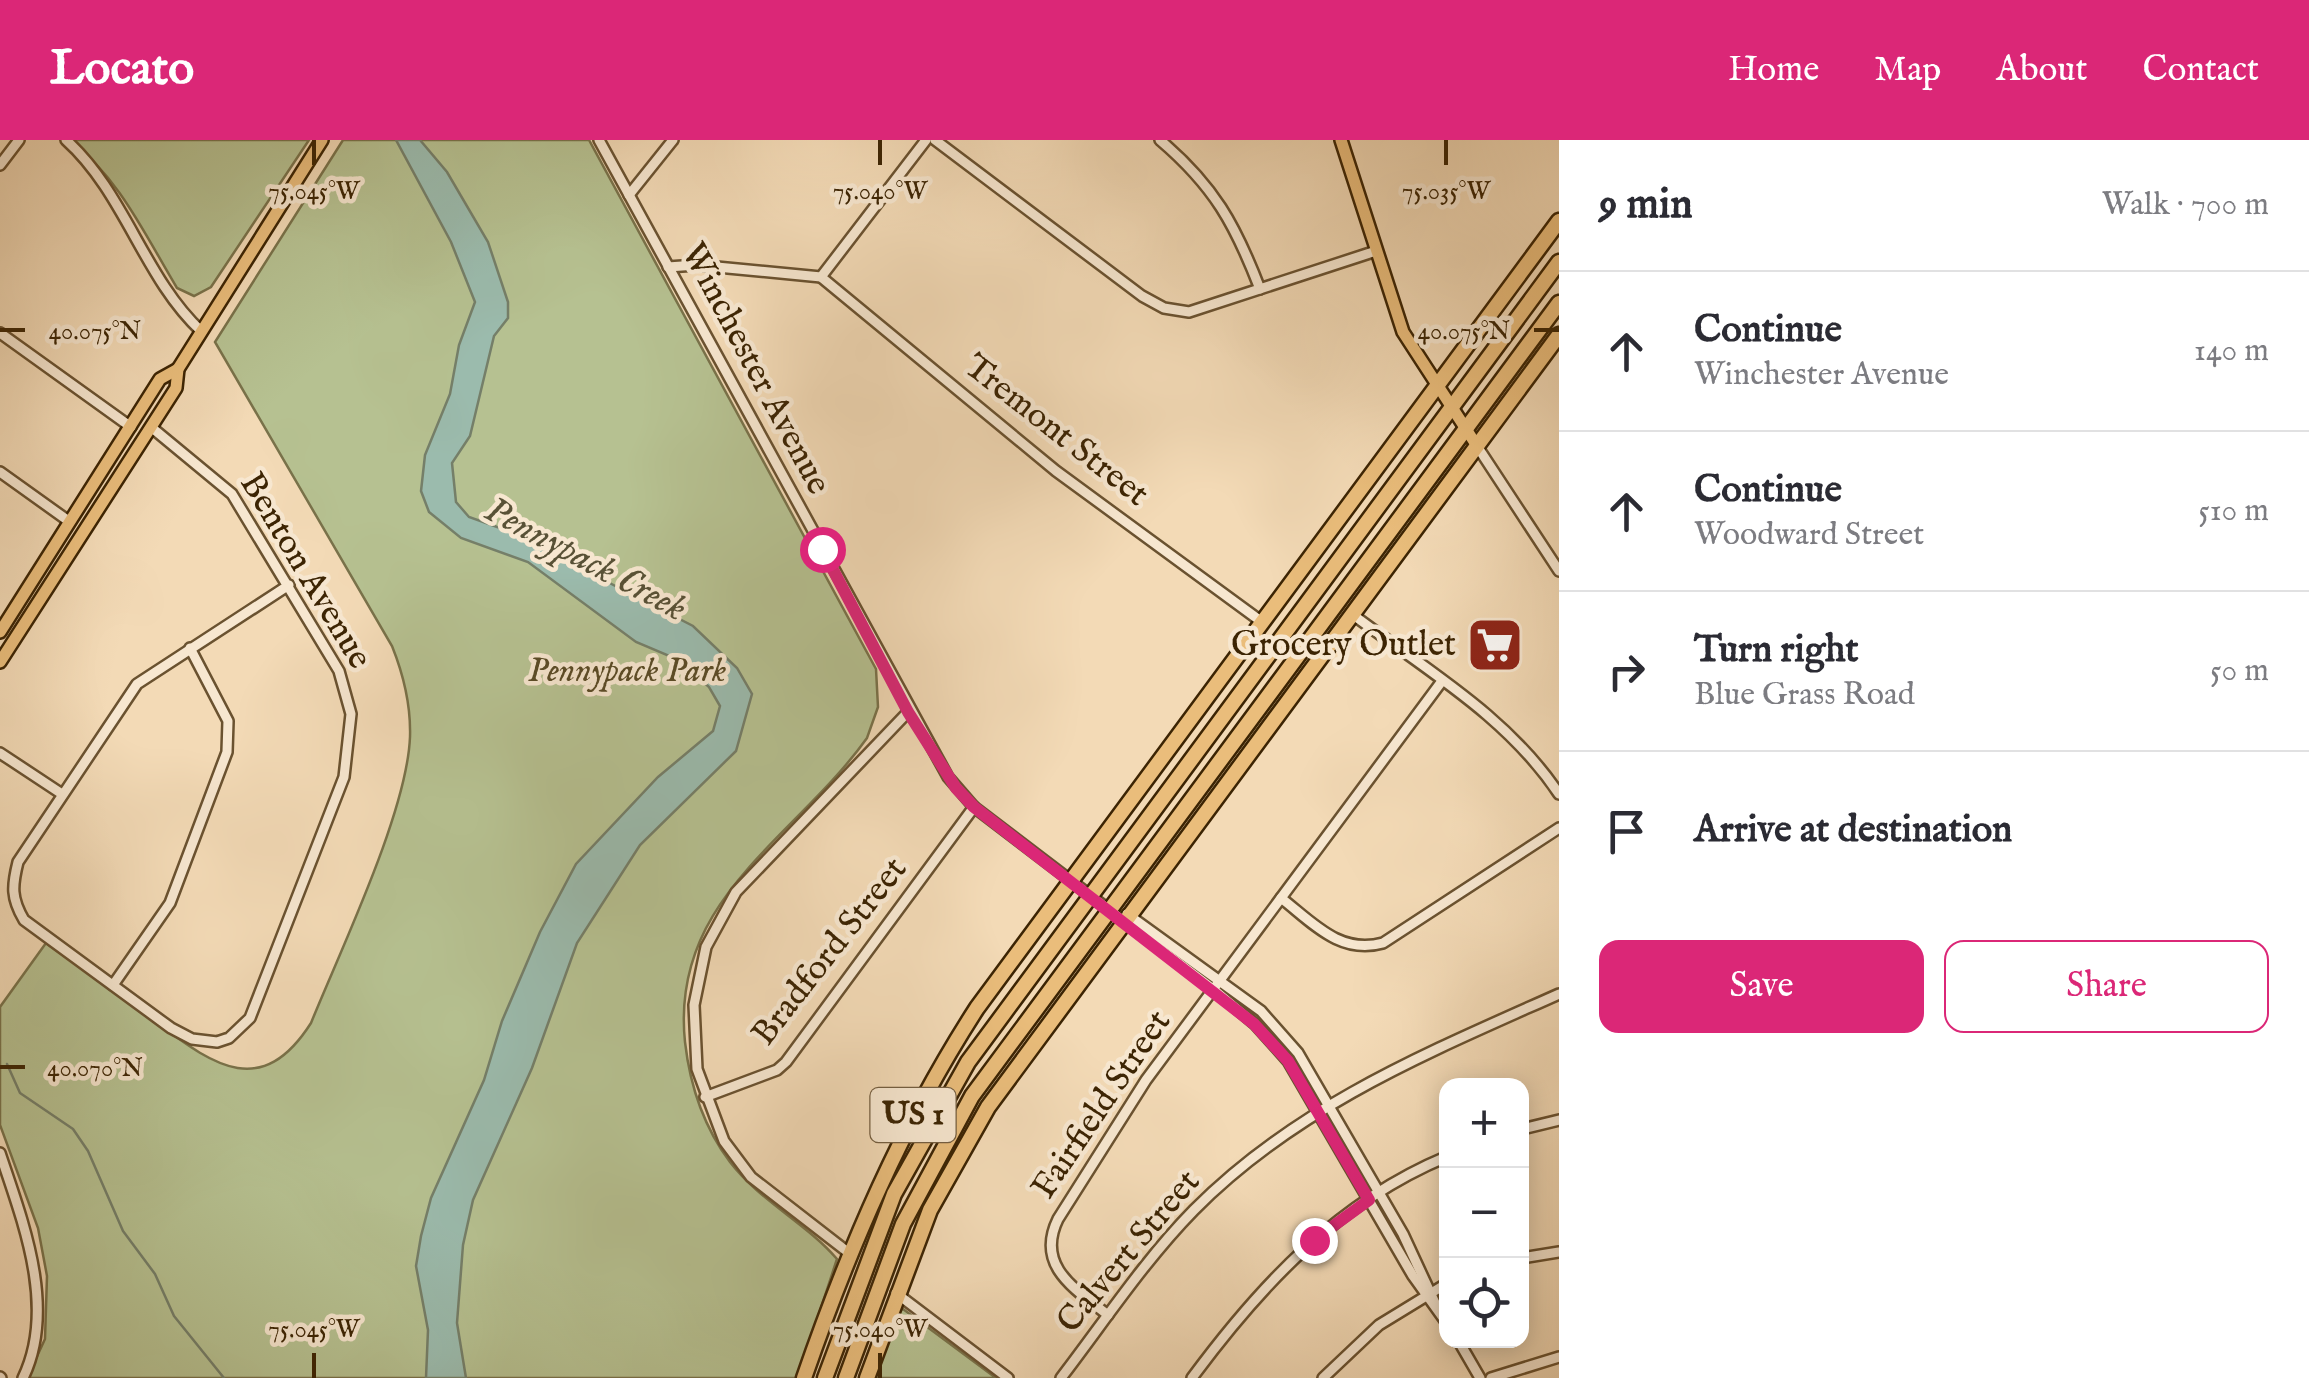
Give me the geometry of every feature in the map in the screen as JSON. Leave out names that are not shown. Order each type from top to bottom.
[{"type":"highway","name":"US 1","points":[[804,1378],[849,1253],[889,1163],[944,1062],[1071,879],[1559,221]]},
{"type":"highway","name":"US 1","points":[[823,1378],[874,1238],[929,1126],[989,1032],[1559,262]]},
{"type":"highway","name":"US 1","points":[[846,1378],[912,1202],[972,1096],[1559,303]]},
{"type":"highway","name":"US 1","points":[[867,1378],[896,1293],[940,1189],[995,1096],[1559,335]]},
{"type":"highway","points":[[940,1189],[972,1096]]},
{"type":"highway","points":[[854,1378],[882,1334]]},
{"type":"main road","points":[[1341,140],[1402,332],[1477,446]]},
{"type":"main road","points":[[0,662],[176,388],[178,369],[323,141]]},
{"type":"main road","points":[[0,632],[4,615],[70,522],[160,378],[178,369]]},
{"type":"street","points":[[0,165],[19,140]]},
{"type":"street","points":[[66,140],[96,174],[182,312],[201,331]]},
{"type":"street","name":"Winchester Avenue","points":[[598,140],[908,712],[948,778],[974,807],[1216,986]]},
{"type":"street","points":[[629,194],[673,140]]},
{"type":"street","points":[[668,267],[696,265],[821,277],[926,140]]},
{"type":"street","points":[[935,140],[1142,296],[1164,308],[1189,312],[1376,251]]},
{"type":"street","points":[[1160,140],[1209,186],[1237,227],[1260,289]]},
{"type":"street","name":"Tremont Street","points":[[821,277],[1056,471],[1262,622]]},
{"type":"street","points":[[0,333],[130,427]]},
{"type":"street","name":"Benton Avenue","points":[[113,985],[171,1028],[200,1042],[220,1041],[242,1029],[250,1018],[344,777],[351,741],[352,714],[339,671],[232,494],[151,428]]},
{"type":"street","points":[[1477,446],[1559,571]]},
{"type":"street","points":[[0,472],[70,522]]},
{"type":"street","points":[[190,648],[228,721],[227,752],[170,902],[113,985],[34,929],[16,907],[12,883],[18,862],[137,684],[190,648],[288,585]]},
{"type":"street","points":[[1352,614],[1485,710],[1532,754],[1559,794]]},
{"type":"street","points":[[4,615],[22,628]]},
{"type":"street","name":"Fairfield Street","points":[[1108,1315],[1065,1283],[1056,1270],[1051,1257],[1052,1230],[1093,1158],[1442,681]]},
{"type":"street","points":[[849,1253],[751,1177],[724,1141],[696,1069],[697,974],[720,919],[760,866],[908,712]]},
{"type":"street","points":[[0,753],[62,794]]},
{"type":"street","name":"Bradford Street","points":[[704,1097],[777,1070],[786,1062],[974,807]]},
{"type":"street","points":[[1281,898],[1335,940],[1367,947],[1383,943],[1559,828]]},
{"type":"street","points":[[1216,986],[1261,1011],[1310,1070],[1380,1193],[1428,1292]]},
{"type":"street","points":[[1216,986],[1274,1044],[1439,1310]]},
{"type":"street","name":"Calvert Street","points":[[1061,1378],[1163,1245],[1215,1189],[1317,1110],[1378,1075],[1559,994]]},
{"type":"street","points":[[1529,1127],[1559,1120]]},
{"type":"street","points":[[0,1153],[29,1245],[37,1303],[31,1362],[23,1378]]},
{"type":"street","points":[[1192,1378],[1268,1283],[1314,1240],[1380,1193],[1439,1161]]},
{"type":"street","points":[[1529,1257],[1559,1252]]},
{"type":"street","points":[[1323,1378],[1366,1336],[1439,1287]]},
{"type":"street","points":[[896,1293],[1008,1378]]},
{"type":"street","points":[[1463,1348],[1480,1378]]},
{"type":"street","points":[[1491,1378],[1559,1357]]},
{"type":"green space","points":[[69,140],[309,140],[211,287],[194,296],[177,288],[117,189]]},
{"type":"green space","name":"Pennypack Park","points":[[343,140],[589,140],[876,669],[878,707],[867,738],[743,874],[717,909],[697,948],[686,992],[687,1058],[694,1090],[712,1134],[742,1176],[837,1259],[798,1378],[27,1378],[45,1339],[47,1276],[38,1228],[0,1125],[0,1007],[46,943],[211,1059],[252,1069],[271,1063],[291,1048],[311,1023],[371,880],[406,768],[410,725],[406,691],[392,646],[215,342]]},
{"type":"green space","points":[[903,1309],[996,1378],[874,1378],[897,1312]]},
{"type":"shaded area","points":[[396,140],[420,140],[447,172],[488,242],[508,302],[508,318],[494,336],[470,436],[452,463],[456,502],[469,517],[556,548],[596,576],[693,626],[737,668],[752,694],[736,751],[640,845],[577,943],[532,1068],[473,1200],[463,1245],[457,1323],[466,1378],[426,1378],[428,1330],[416,1266],[431,1198],[484,1080],[502,1021],[540,932],[576,864],[658,777],[713,731],[720,706],[709,687],[679,660],[636,642],[528,562],[461,538],[429,512],[421,491],[425,455],[450,394],[459,345],[475,302],[451,242]]},
{"type":"waterway","points":[[7,1064],[20,1093],[73,1129],[88,1151],[123,1231],[155,1274],[174,1316],[224,1378]]},
{"type":"place","name":"Grocery Outlet","points":[[1495,645]]},
{"type":"route","points":[[822,549],[908,712],[948,778],[965,798],[1213,989],[1254,1024],[1288,1061],[1369,1200],[1314,1240]]},
{"type":"water label","name":"Pennypack Creek","points":[[585,560]]}]
